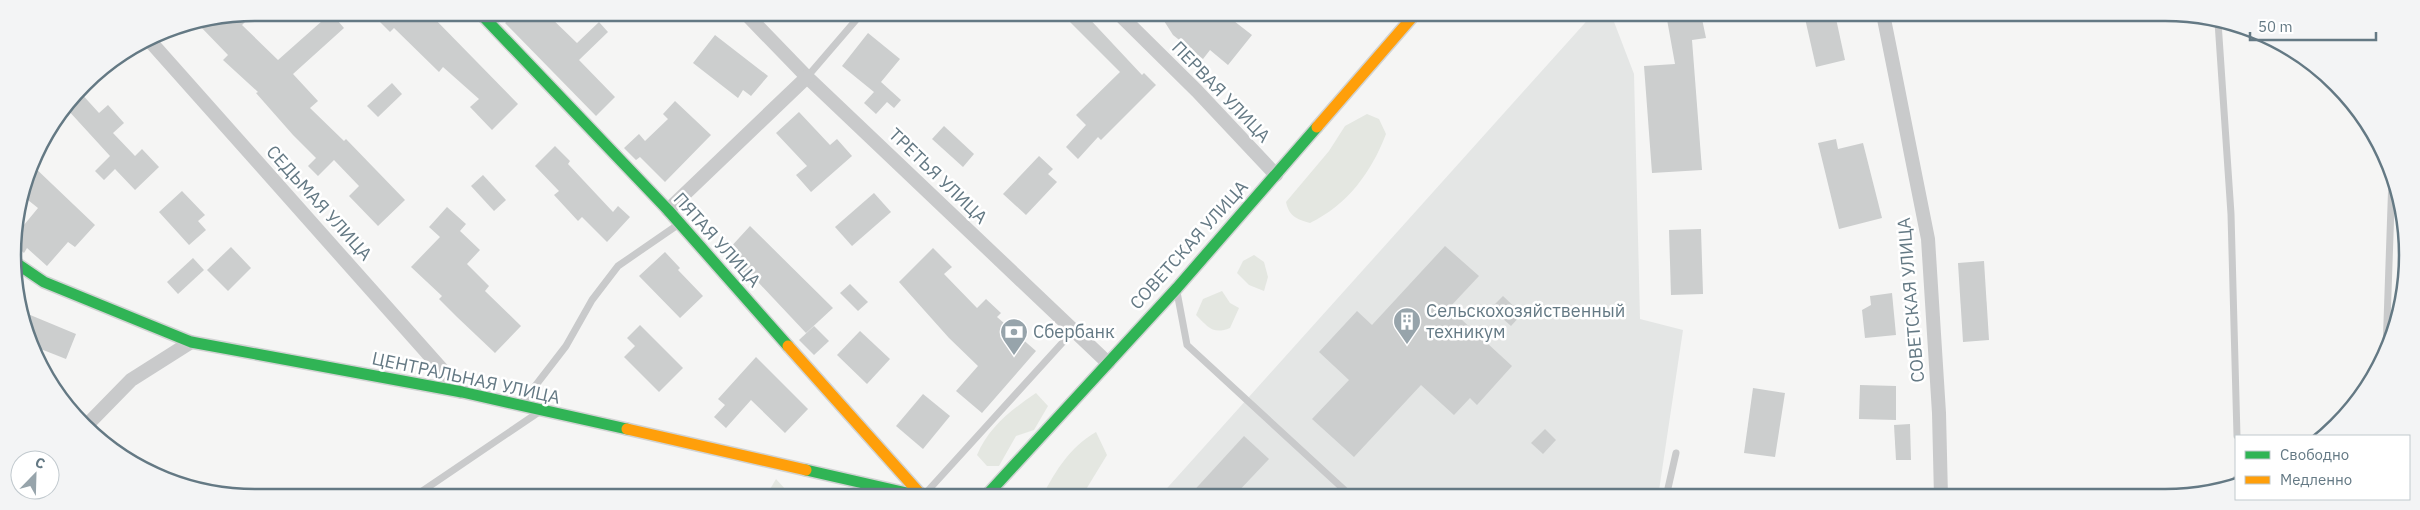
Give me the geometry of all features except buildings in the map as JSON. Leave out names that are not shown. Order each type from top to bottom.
[{"type":"street","name":"ПЯТАЯ УЛИЦА","points":[[488,21],[668,210],[916,489]]},
{"type":"street","name":"ТРЕТЬЯ УЛИЦА","points":[[753,21],[807,77],[1108,364]]},
{"type":"street","name":"ПЕРВАЯ УЛИЦА","points":[[1126,21],[1197,91],[1276,175]]},
{"type":"street","name":"СОВЕТСКАЯ УЛИЦА","points":[[992,489],[1177,288],[1409,21]]},
{"type":"street","name":"СОВЕТСКАЯ УЛИЦА","points":[[1885,21],[1928,239],[1939,413],[1941,489]]},
{"type":"street","name":"СЕДЬМАЯ УЛИЦА","points":[[153,45],[462,392]]},
{"type":"street","points":[[668,210],[807,77]]},
{"type":"street","name":"ЦЕНТРАЛЬНАЯ УЛИЦА","points":[[22,267],[44,282],[191,342],[462,392],[891,489]]},
{"type":"street","points":[[91,421],[131,380],[191,342]]},
{"type":"lane","points":[[807,77],[855,21]]},
{"type":"lane","points":[[2218,28],[2231,214],[2237,435]]},
{"type":"lane","points":[[2387,327],[2391,196]]},
{"type":"lane","points":[[519,406],[566,346],[592,300],[618,266],[679,224]]},
{"type":"lane","points":[[1177,288],[1187,345],[1343,489]]},
{"type":"lane","points":[[928,489],[1073,331]]},
{"type":"lane","points":[[425,489],[540,411]]},
{"type":"lane","points":[[1668,489],[1676,453]]},
{"type":"shaded area","points":[[1587,21],[1614,21],[1634,74],[1640,319],[1683,330],[1659,489],[1166,489]]},
{"type":"shaded area","points":[[1367,114],[1379,119],[1386,134],[1365,175],[1335,207],[1310,223],[1291,214],[1286,202],[1329,151],[1345,126]]},
{"type":"shaded area","points":[[1254,255],[1264,262],[1268,277],[1264,291],[1249,285],[1237,273],[1243,261]]},
{"type":"shaded area","points":[[1222,291],[1230,303],[1239,308],[1230,328],[1219,331],[1211,329],[1196,315],[1203,299]]},
{"type":"shaded area","points":[[1036,393],[1048,406],[1034,430],[1016,436],[999,466],[987,466],[977,455],[988,436],[1002,420]]},
{"type":"shaded area","points":[[1096,432],[1107,455],[1086,489],[1046,489],[1064,460]]},
{"type":"shaded area","points":[[776,479],[785,489],[770,489]]},
{"type":"traffic: fast","points":[[488,21],[668,210],[788,346]]},
{"type":"traffic: fast","points":[[992,489],[1177,288],[1317,127]]},
{"type":"traffic: fast","points":[[22,267],[44,282],[191,342],[462,392],[627,429]]},
{"type":"traffic: fast","points":[[806,470],[889,489]]},
{"type":"traffic: slow","points":[[1317,127],[1409,21]]},
{"type":"traffic: slow","points":[[788,346],[916,489]]},
{"type":"traffic: slow","points":[[627,429],[806,470]]},
{"type":"place","name":"Сельскохозяйственный техникум","points":[[1407,345]]},
{"type":"place","name":"Сбербанк","points":[[1014,356]]}]
